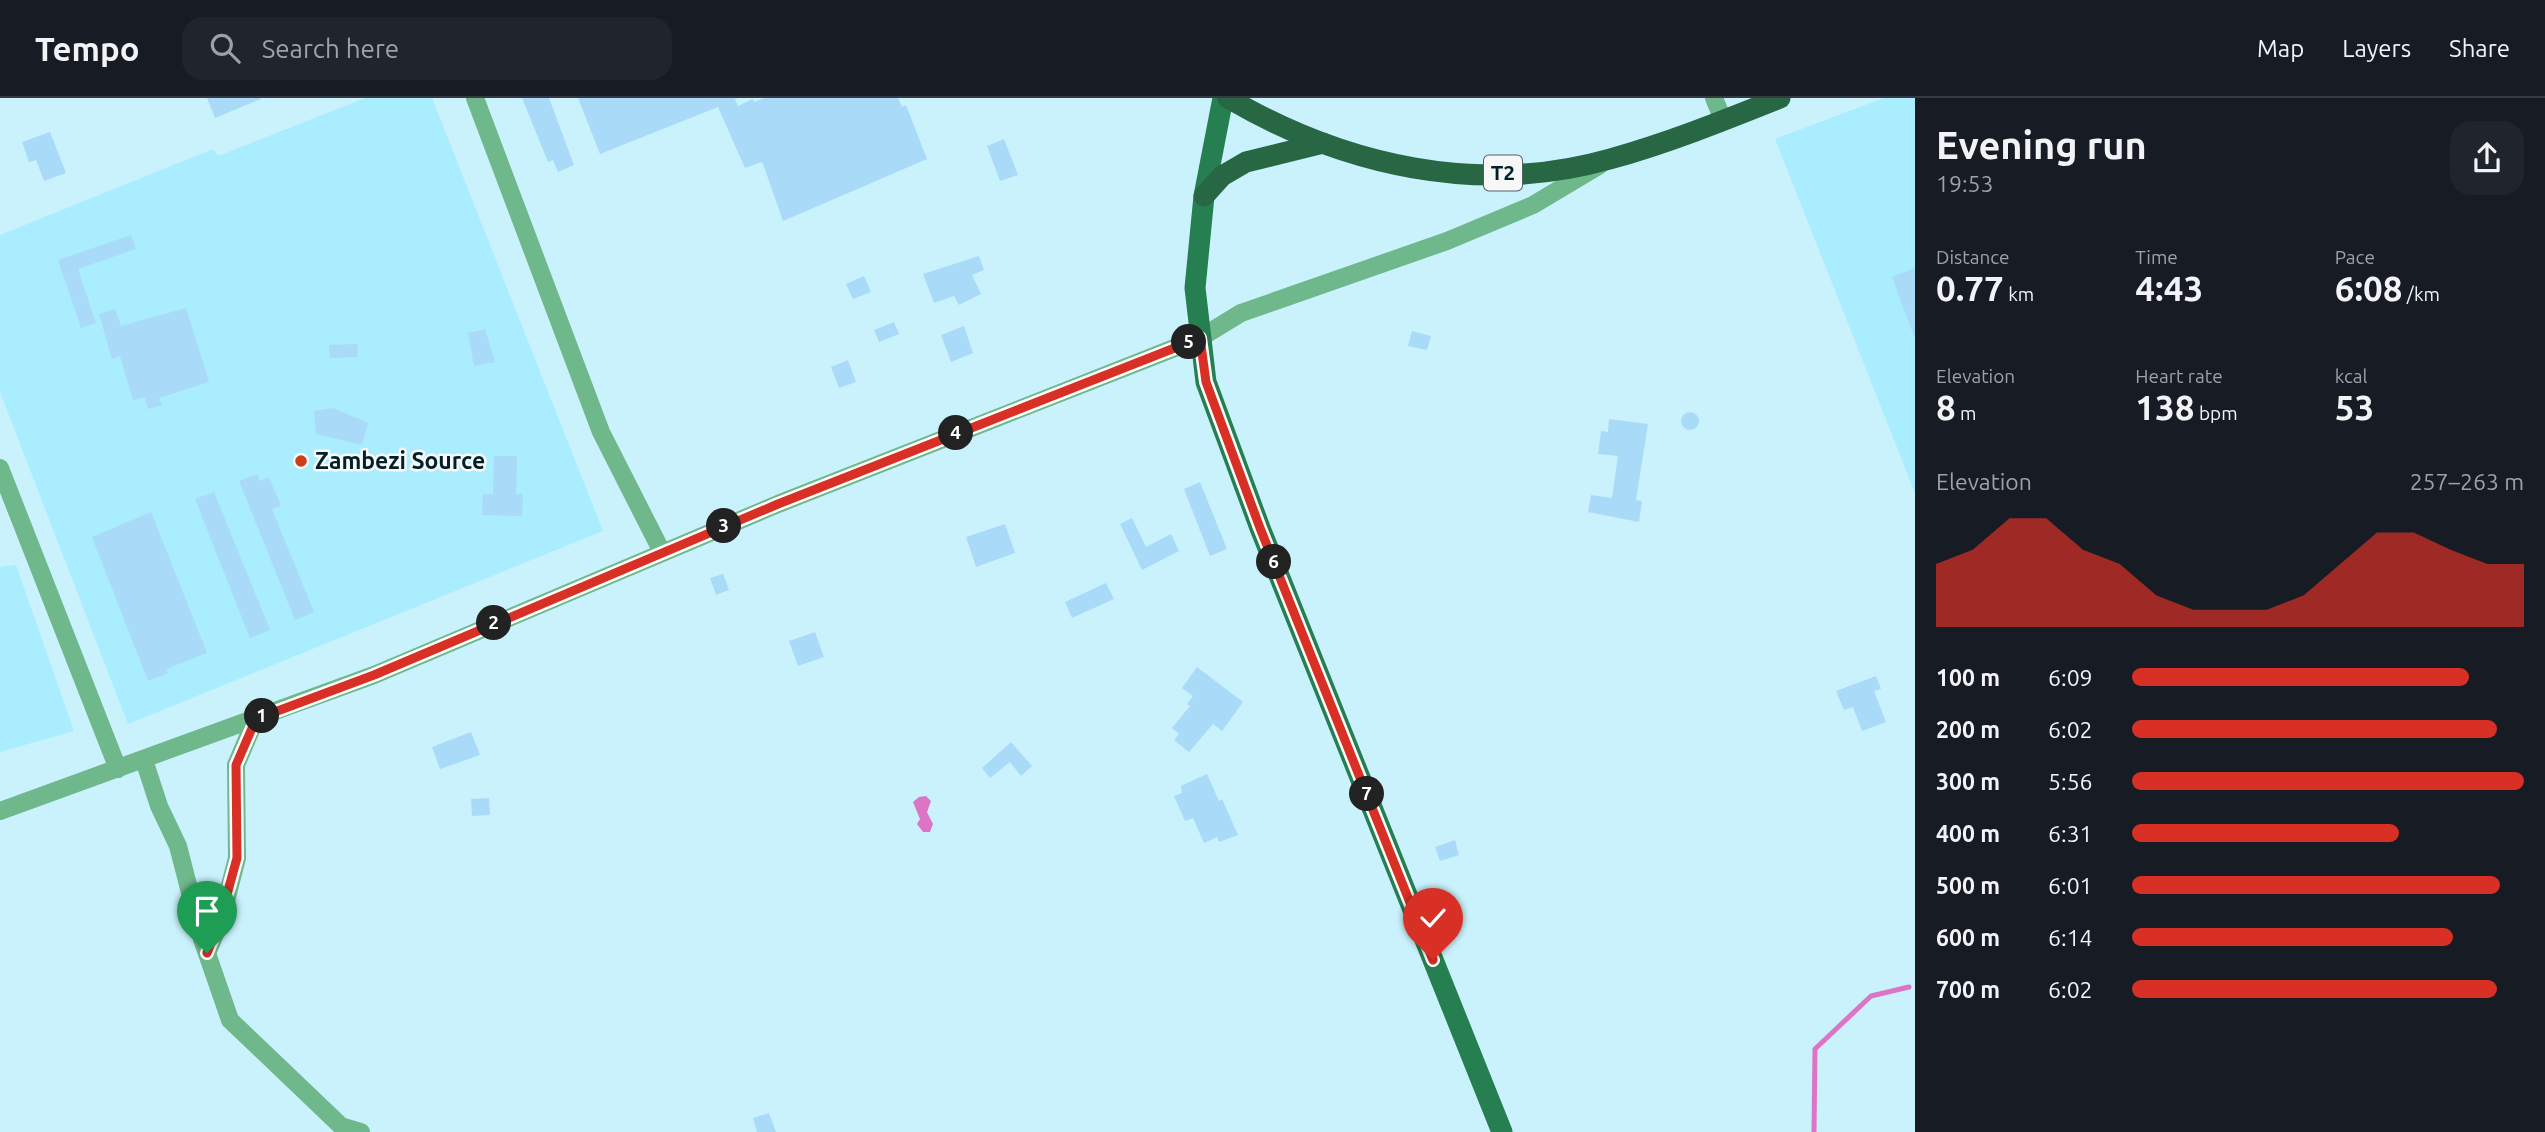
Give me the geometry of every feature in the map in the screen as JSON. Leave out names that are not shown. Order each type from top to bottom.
[{"type":"highway","name":"T2","points":[[1228,98],[1264,119],[1368,160],[1424,172],[1539,172],[1609,159],[1780,98]]},
{"type":"highway","points":[[1204,195],[1234,167],[1258,158],[1323,143]]},
{"type":"main road","points":[[1223,98],[1204,195],[1195,288],[1206,382],[1260,528],[1502,1132]]},
{"type":"street","points":[[475,98],[601,432],[662,552]]},
{"type":"street","points":[[1714,98],[1723,120]]},
{"type":"street","points":[[0,811],[374,675],[662,552],[1200,338],[1241,313],[1434,245],[1533,205],[1609,159]]},
{"type":"street","points":[[0,468],[118,769]]},
{"type":"street","points":[[207,953],[220,920],[237,858],[236,765],[256,719]]},
{"type":"street","points":[[144,760],[159,806],[178,846],[207,953],[230,1020],[341,1129],[361,1132]]},
{"type":"shaded area","name":"Zambezi Source","points":[[365,98],[432,98],[603,531],[128,724],[0,392],[0,235],[213,149],[218,156]]},
{"type":"shaded area","points":[[1884,98],[1915,98],[1915,493],[1775,139]]},
{"type":"shaded area","points":[[16,565],[74,731],[0,752],[0,567]]},
{"type":"shaded area","points":[[926,796],[931,801],[927,812],[933,824],[930,832],[923,832],[917,824],[920,819],[913,802]]},
{"type":"building","points":[[207,98],[260,98],[261,99],[215,118]]},
{"type":"building","points":[[522,98],[549,98],[574,165],[558,172],[553,160],[548,162]]},
{"type":"building","points":[[578,98],[738,98],[735,99],[738,106],[753,99],[754,102],[764,98],[898,98],[902,107],[906,105],[927,159],[783,221],[763,164],[761,162],[745,168],[718,107],[600,154]]},
{"type":"building","points":[[50,132],[66,173],[44,181],[36,160],[29,162],[22,142]]},
{"type":"building","points":[[1004,139],[1018,175],[1000,181],[987,146]]},
{"type":"building","points":[[131,235],[136,249],[78,269],[96,323],[81,328],[58,260]]},
{"type":"building","points":[[979,256],[984,270],[972,275],[981,294],[959,305],[954,296],[934,303],[923,274]]},
{"type":"building","points":[[1915,268],[1915,336],[1914,336],[1892,277]]},
{"type":"building","points":[[864,276],[871,292],[853,299],[846,284]]},
{"type":"building","points":[[186,308],[209,382],[159,398],[162,405],[148,409],[145,397],[133,400],[120,356],[112,359],[99,314],[115,309],[121,326]]},
{"type":"building","points":[[894,322],[899,334],[879,342],[874,330]]},
{"type":"building","points":[[964,326],[973,353],[951,362],[941,335]]},
{"type":"building","points":[[485,329],[495,362],[474,366],[468,333]]},
{"type":"building","points":[[1412,331],[1431,336],[1427,350],[1408,346]]},
{"type":"building","points":[[357,344],[358,357],[330,358],[329,345]]},
{"type":"building","points":[[848,360],[856,382],[839,388],[831,367]]},
{"type":"building","points":[[333,408],[368,423],[362,445],[316,434],[314,411]]},
{"type":"building","points":[[1690,412],[1696,415],[1699,421],[1696,427],[1690,430],[1684,427],[1681,421],[1684,415]]},
{"type":"building","points":[[1609,419],[1648,424],[1636,500],[1642,501],[1639,522],[1588,512],[1591,495],[1612,498],[1618,456],[1598,454],[1601,431],[1608,432]]},
{"type":"building","points":[[494,456],[517,456],[516,494],[523,494],[522,516],[482,515],[483,494],[493,494]]},
{"type":"building","points":[[257,474],[260,481],[269,477],[281,506],[272,509],[314,612],[295,620],[239,481]]},
{"type":"building","points":[[1200,482],[1227,549],[1210,556],[1184,489]]},
{"type":"building","points":[[214,492],[270,630],[250,638],[195,499]]},
{"type":"building","points":[[151,512],[207,653],[166,669],[168,673],[148,681],[92,537]]},
{"type":"building","points":[[1132,518],[1146,547],[1171,534],[1179,551],[1142,570],[1120,524]]},
{"type":"building","points":[[1005,524],[1015,553],[976,567],[966,537]]},
{"type":"building","points":[[723,574],[729,590],[716,595],[710,578]]},
{"type":"building","points":[[1106,583],[1114,599],[1072,618],[1065,602]]},
{"type":"building","points":[[815,632],[824,657],[798,666],[789,641]]},
{"type":"building","points":[[1197,667],[1243,702],[1222,731],[1213,724],[1189,752],[1174,740],[1179,734],[1172,728],[1190,706],[1187,704],[1193,696],[1182,688]]},
{"type":"building","points":[[1876,676],[1881,689],[1874,691],[1886,722],[1862,731],[1853,707],[1844,710],[1836,691]]},
{"type":"building","points":[[471,732],[480,755],[440,769],[432,747]]},
{"type":"building","points":[[1011,742],[1032,766],[1021,776],[1010,762],[990,778],[982,768]]},
{"type":"building","points":[[1207,774],[1238,835],[1219,842],[1217,837],[1204,843],[1193,818],[1185,821],[1174,796],[1182,793],[1181,786]]},
{"type":"building","points":[[489,798],[490,815],[472,816],[471,799]]},
{"type":"building","points":[[1455,840],[1459,855],[1440,861],[1435,847]]},
{"type":"building","points":[[769,1113],[776,1132],[757,1132],[753,1118]]},
{"type":"waterway","points":[[1814,1132],[1815,1049],[1871,996],[1909,987]]},
{"type":"place","name":"Zambezi Source","points":[[301,461]]},
{"type":"route","points":[[207,953],[220,920],[237,858],[236,765],[256,719],[374,675],[778,504],[1200,338],[1206,382],[1260,528],[1433,960]]}]
